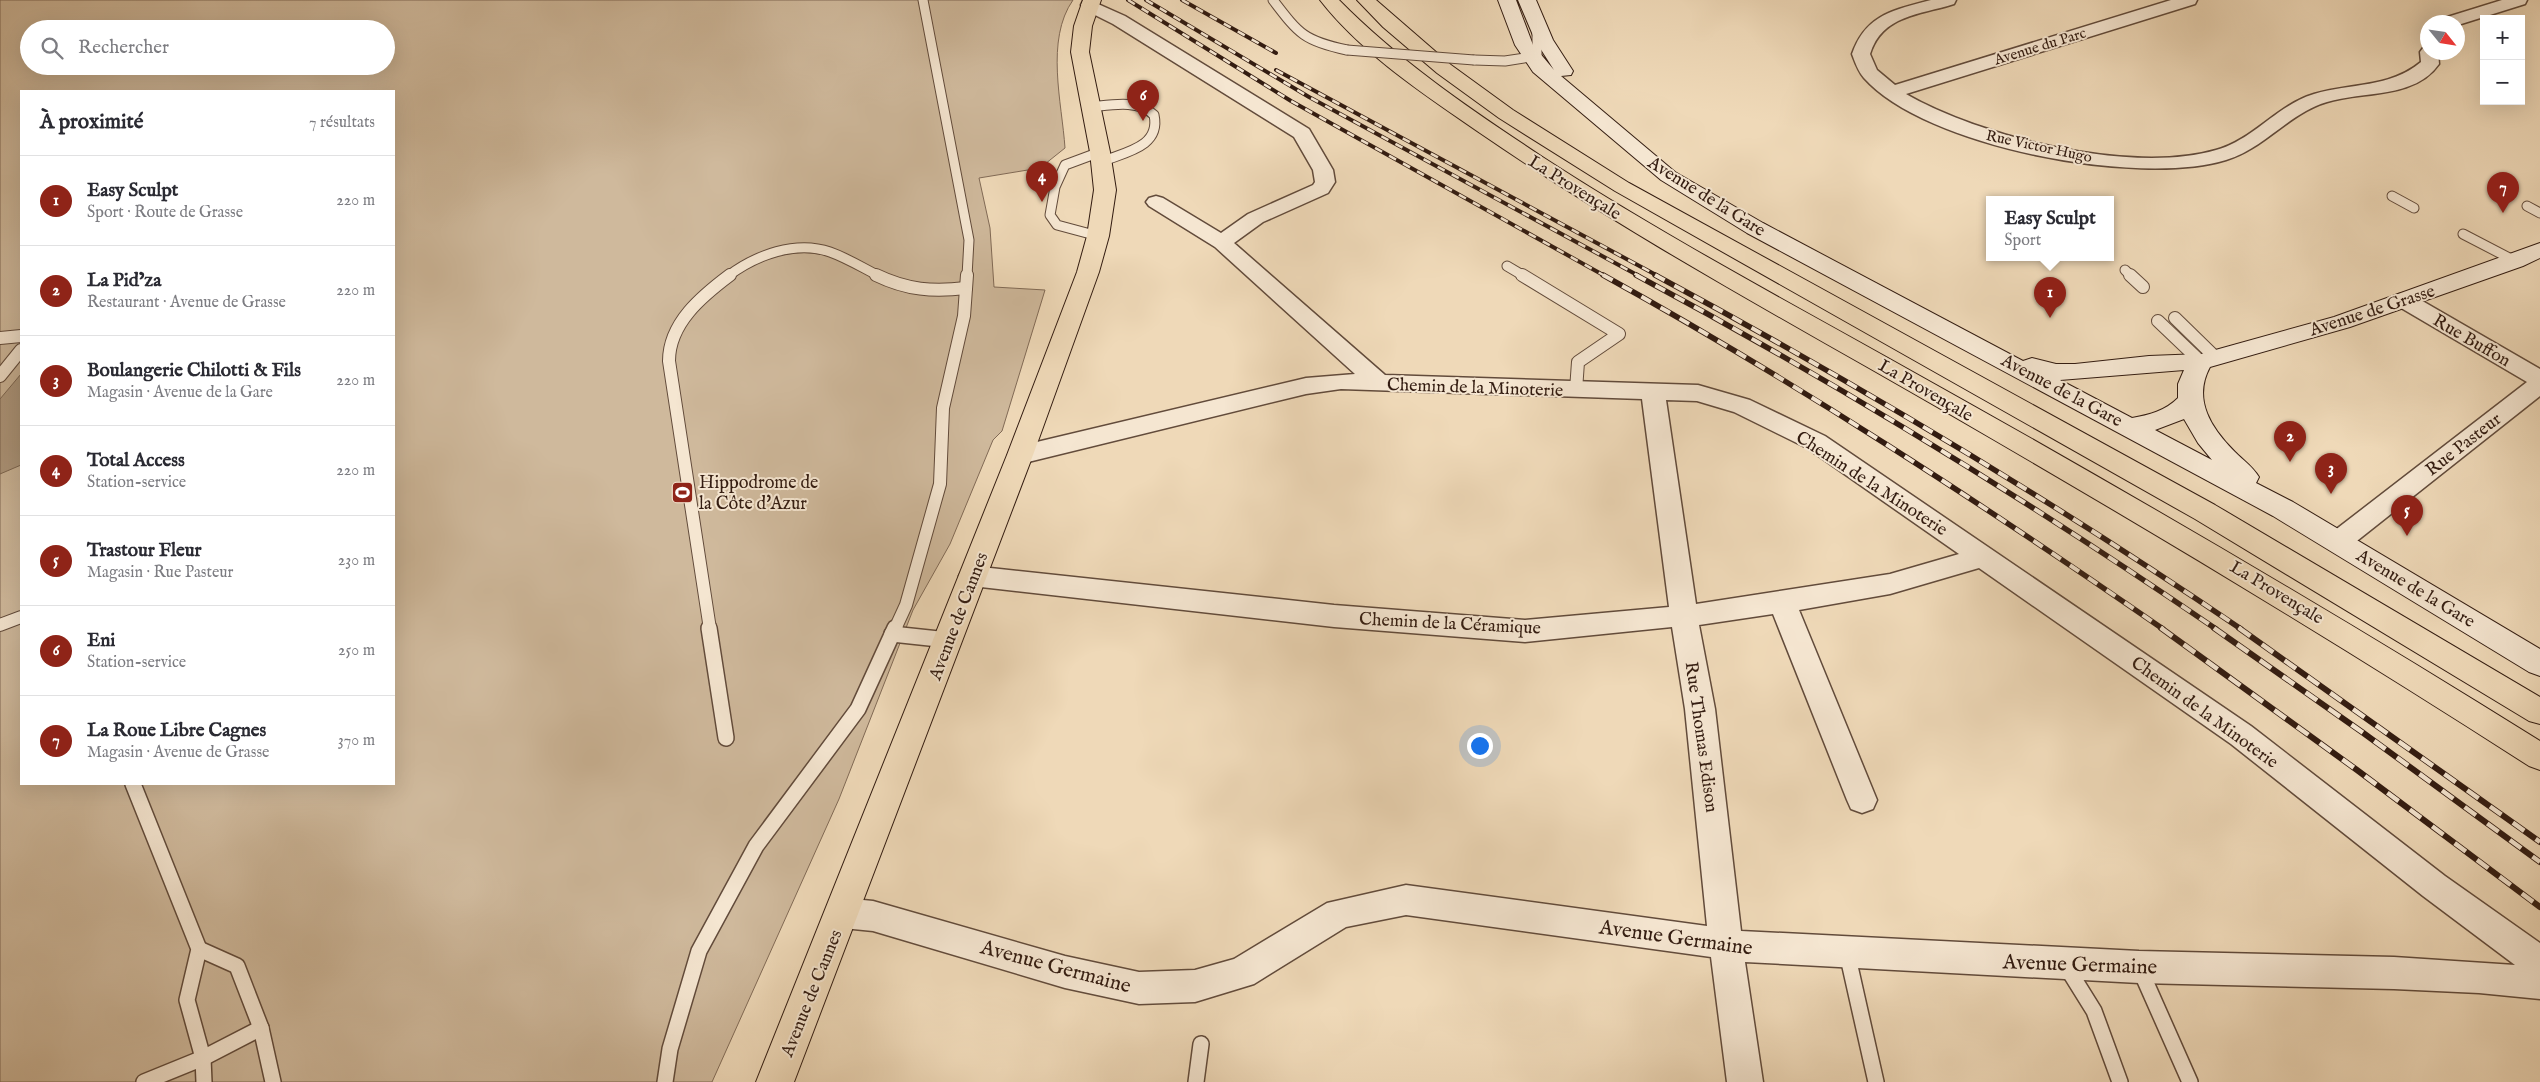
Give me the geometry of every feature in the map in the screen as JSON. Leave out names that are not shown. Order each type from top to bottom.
[{"type":"main road","name":"La Provençale","points":[[1328,0],[1361,34],[1416,79],[1533,161],[1586,195],[1669,245],[2188,538],[2394,663],[2540,757]]},
{"type":"main road","name":"La Provençale","points":[[1366,0],[1389,23],[1444,69],[1514,119],[1622,187],[2204,512],[2540,712]]},
{"type":"main road","name":"Avenue de la Gare","points":[[1507,0],[1524,45],[1540,68],[1591,109],[1647,160],[1704,199],[2283,508],[2540,664]]},
{"type":"main road","name":"Avenue de la Gare","points":[[1527,0],[1536,26],[1556,60],[1591,109]]},
{"type":"main road","name":"Avenue de Cannes","points":[[775,1082],[843,913],[1020,455],[1088,272],[1098,236],[1104,190],[1100,152],[1080,52],[1085,2]]},
{"type":"main road","name":"Avenue de Cannes","points":[[1085,2],[1068,52],[1081,113],[1100,152]]},
{"type":"main road","name":"Avenue de Grasse","points":[[2101,411],[2110,386],[2117,380],[2149,364],[2208,359],[2342,322],[2515,261],[2540,250]]},
{"type":"main road","points":[[2208,359],[2190,386],[2190,400],[2202,429],[2216,450],[2283,508]]},
{"type":"main road","points":[[2006,361],[2056,372],[2075,372],[2149,364]]},
{"type":"main road","points":[[2130,427],[2159,422],[2181,410],[2190,400]]},
{"type":"street","name":"Rue Victor Hugo","points":[[1948,0],[1901,14],[1883,22],[1869,34],[1861,54],[1869,74],[1919,110],[1954,125],[2003,142],[2070,156],[2130,162],[2181,161],[2218,156],[2242,148],[2281,116],[2303,104],[2322,97],[2396,85],[2418,76],[2430,64],[2430,60]]},
{"type":"street","name":"Avenue du Parc","points":[[1892,92],[2189,0]]},
{"type":"street","points":[[2465,17],[2519,0]]},
{"type":"street","points":[[1085,2],[1119,20],[1302,133],[1323,170],[1325,182],[1321,189],[1259,216],[1232,233],[1222,244]]},
{"type":"street","points":[[1156,202],[1222,244],[1381,384]]},
{"type":"street","name":"Rue Buffon","points":[[2404,300],[2540,379]]},
{"type":"street","name":"Chemin de la Minoterie","points":[[1020,455],[1306,386],[1341,381],[1381,384],[1698,393],[1742,406],[1816,442],[2241,735],[2434,886],[2540,963]]},
{"type":"street","name":"Rue Pasteur","points":[[2339,541],[2540,384]]},
{"type":"street","name":"Rue Thomas Edison","points":[[1653,392],[1700,709],[1745,1082]]},
{"type":"street","name":"Chemin de la Céramique","points":[[972,576],[1334,616],[1525,631],[1685,617],[1782,602],[1890,584],[1983,556]]},
{"type":"street","points":[[1782,602],[1862,800]]},
{"type":"street","name":"Avenue Germaine","points":[[843,913],[873,916],[1065,972],[1139,988],[1195,986],[1242,972],[1339,914],[1406,900],[1762,949],[2138,967],[2394,972],[2540,983]]},
{"type":"lane","points":[[665,1082],[670,1049],[699,951],[756,846],[858,709],[906,605],[940,484],[943,408],[964,316],[969,240],[922,0]]},
{"type":"lane","points":[[1273,0],[1298,32],[1322,45],[1347,50],[1474,60],[1505,61],[1533,58],[1537,56],[1538,49],[1536,26]]},
{"type":"lane","points":[[1091,107],[1140,105],[1151,110],[1156,117],[1156,134],[1150,141],[1100,152],[1065,165],[1055,187],[1050,215],[1057,225],[1098,236]]},
{"type":"lane","points":[[2392,196],[2414,208]]},
{"type":"lane","points":[[2527,206],[2540,213]]},
{"type":"lane","points":[[2463,234],[2515,261]]},
{"type":"lane","points":[[726,738],[669,361],[670,340],[689,312],[714,287],[738,267],[769,255],[797,248],[828,251],[891,283],[914,290],[933,292],[966,288]]},
{"type":"lane","points":[[1507,266],[1619,334],[1578,362],[1576,390]]},
{"type":"lane","points":[[2126,270],[2143,287]]},
{"type":"lane","points":[[2175,318],[2208,359]]},
{"type":"lane","points":[[2158,321],[2208,359]]},
{"type":"lane","points":[[0,338],[20,336]]},
{"type":"lane","points":[[0,376],[20,351]]},
{"type":"lane","points":[[0,625],[20,617]]},
{"type":"lane","points":[[892,634],[948,640]]},
{"type":"lane","points":[[133,785],[198,948],[187,1000],[203,1058],[204,1082]]},
{"type":"lane","points":[[198,948],[237,966],[261,1028],[274,1082]]},
{"type":"lane","points":[[1846,952],[1876,1082]]},
{"type":"lane","points":[[2064,964],[2094,1011],[2120,1082]]},
{"type":"lane","points":[[2138,967],[2190,1082]]},
{"type":"lane","points":[[144,1082],[203,1058],[261,1028]]},
{"type":"lane","points":[[1196,1082],[1201,1044]]},
{"type":"shaded area","name":"Hippodrome de la Côte d'Azur","points":[[0,0],[1073,0],[1064,16],[1057,53],[1057,72],[1065,148],[1040,168],[979,178],[990,228],[994,287],[1045,290],[1002,431],[993,440],[950,544],[913,610],[839,799],[712,1082],[0,1082]]},
{"type":"shaded area","points":[[20,375],[20,465],[0,474],[0,399]]},
{"type":"railway","points":[[1128,0],[1291,101],[1605,276]]},
{"type":"railway","points":[[1146,0],[1309,97],[1639,276]]},
{"type":"railway","points":[[1182,0],[1276,53]]},
{"type":"railway","points":[[1276,70],[1658,276]]},
{"type":"railway","points":[[1603,275],[1746,358],[1887,445],[2163,629]]},
{"type":"railway","points":[[1636,275],[1785,357],[1931,444],[2146,581],[2216,629]]},
{"type":"railway","points":[[1655,275],[1805,358],[1953,444],[2170,581],[2241,629]]},
{"type":"railway","points":[[2161,628],[2357,770],[2540,907]]},
{"type":"railway","points":[[2214,628],[2362,732],[2540,862]]},
{"type":"railway","points":[[2239,628],[2540,842]]},
{"type":"place","name":"Eni","points":[[1143,121]]},
{"type":"place","name":"Total Access","points":[[1042,202]]},
{"type":"place","name":"La Roue Libre Cagnes","points":[[2503,213]]},
{"type":"place","name":"Easy Sculpt","points":[[2050,318]]},
{"type":"place","name":"La Pid’za","points":[[2290,462]]},
{"type":"place","name":"Hippodrome de la Côte d'Azur","points":[[683,492]]},
{"type":"place","name":"Boulangerie Chilotti & Fils","points":[[2331,494]]},
{"type":"place","name":"Trastour Fleur","points":[[2407,536]]}]
